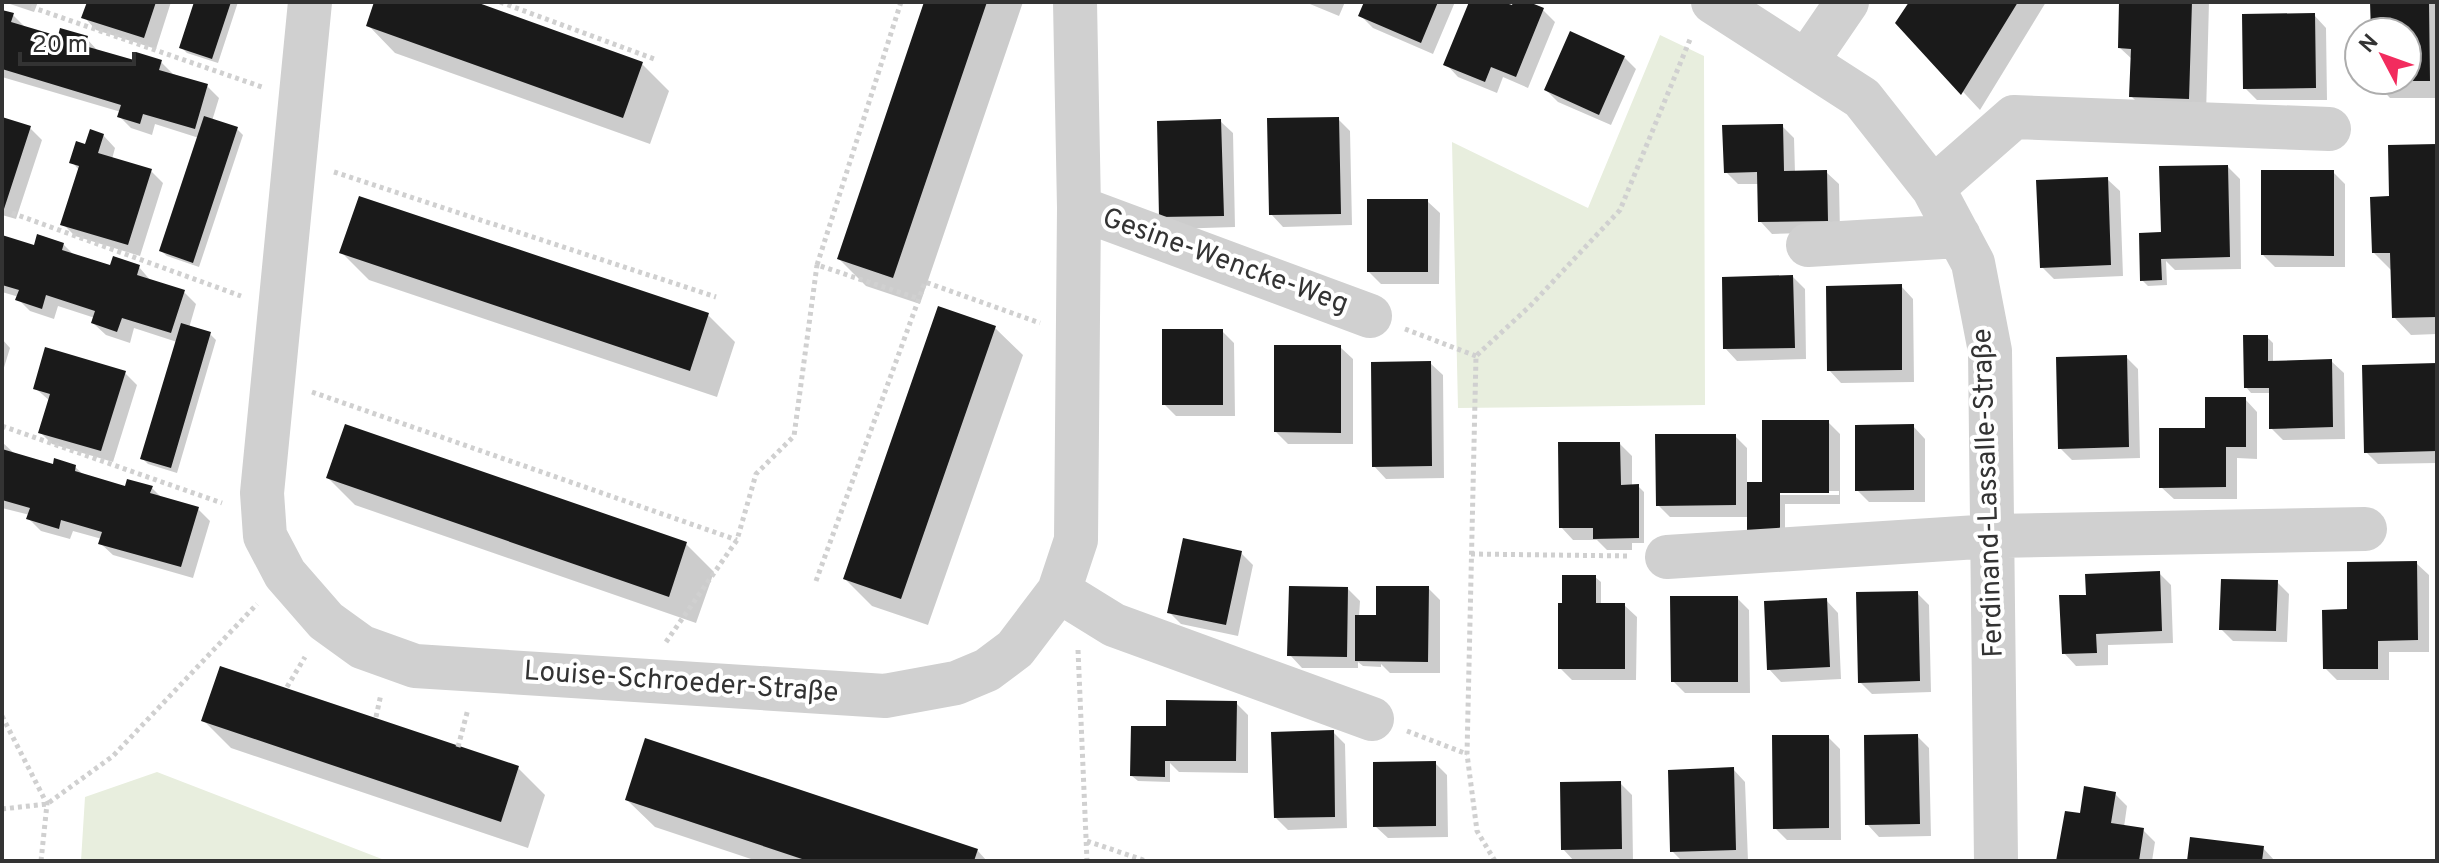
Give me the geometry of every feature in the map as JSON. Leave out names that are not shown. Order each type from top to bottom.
[{"type":"street","name":"Louise-Schroeder-Straße","points":[[310,2],[262,493],[265,536],[285,574],[326,621],[362,647],[415,666],[885,696],[956,683],[987,670],[1015,649],[1059,591],[1076,540],[1079,208],[1075,2]]},
{"type":"street","points":[[1806,62],[1847,2]]},
{"type":"street","name":"Ferdinand-Lassalle-Straße","points":[[1703,16],[1806,62],[1862,98],[1933,188],[1973,263],[1990,351],[1996,861]]},
{"type":"street","points":[[1933,188],[2014,117],[2329,129]]},
{"type":"street","name":"Gesine-Wencke-Weg","points":[[1079,208],[1370,316]]},
{"type":"street","points":[[1808,245],[1959,236]]},
{"type":"street","points":[[1667,557],[1993,536],[2365,529]]},
{"type":"street","points":[[1059,591],[1114,625],[1372,719]]},
{"type":"path","points":[[500,2],[657,60]]},
{"type":"path","points":[[639,680],[737,540],[756,474],[794,436],[817,265],[901,2]]},
{"type":"path","points":[[31,7],[300,100]]},
{"type":"path","points":[[1495,861],[1477,831],[1467,754],[1476,356],[1531,305],[1620,210],[1703,16]]},
{"type":"path","points":[[295,159],[716,297]]},
{"type":"path","points":[[12,213],[280,310]]},
{"type":"path","points":[[817,265],[917,298]]},
{"type":"path","points":[[816,581],[925,282],[1078,337]]},
{"type":"path","points":[[1370,316],[1476,356]]},
{"type":"path","points":[[273,379],[737,540]]},
{"type":"path","points":[[2,426],[264,518]]},
{"type":"path","points":[[1471,554],[1667,557]]},
{"type":"path","points":[[2,809],[47,804],[113,756],[285,574]]},
{"type":"path","points":[[1059,591],[1077,629],[1087,861]]},
{"type":"path","points":[[2,716],[47,804],[41,861]]},
{"type":"path","points":[[1372,719],[1467,754]]},
{"type":"path","points":[[1087,841],[1146,861]]},
{"type":"green space","points":[[1660,35],[1704,56],[1705,405],[1458,408],[1452,142],[1588,208]]},
{"type":"green space","points":[[157,772],[387,861],[81,861],[85,797]]},
{"type":"building","points":[[87,2],[156,2],[144,38],[81,18]]},
{"type":"building","points":[[194,2],[231,2],[212,59],[179,48]]},
{"type":"building","points":[[374,2],[476,2],[643,62],[623,118],[366,26]]},
{"type":"building","points":[[924,2],[987,2],[893,278],[837,259]]},
{"type":"building","points":[[1364,2],[1438,2],[1421,43],[1358,16]]},
{"type":"building","points":[[1469,2],[1512,5],[1513,2],[1529,2],[1544,8],[1516,77],[1491,67],[1485,82],[1443,65]]},
{"type":"building","points":[[1909,2],[2018,2],[1961,95],[1895,23]]},
{"type":"building","points":[[2119,2],[2192,2],[2189,99],[2129,97],[2131,49],[2118,48]]},
{"type":"building","points":[[2370,2],[2429,2],[2430,81],[2423,81],[2423,16],[2370,16]]},
{"type":"building","points":[[2,10],[14,13],[11,22],[58,36],[60,28],[88,36],[85,46],[134,60],[136,52],[162,60],[159,70],[208,84],[195,129],[143,114],[140,124],[117,117],[121,105],[2,69]]},
{"type":"building","points":[[2315,13],[2316,88],[2243,89],[2242,14]]},
{"type":"building","points":[[1570,31],[1625,56],[1599,115],[1544,90]]},
{"type":"building","points":[[204,116],[238,127],[193,263],[159,251]]},
{"type":"building","points":[[2,117],[31,126],[4,209],[2,208]]},
{"type":"building","points":[[1339,117],[1341,214],[1269,215],[1267,118]]},
{"type":"building","points":[[1221,119],[1224,216],[1159,217],[1157,121]]},
{"type":"building","points":[[1783,124],[1784,171],[1827,170],[1828,221],[1758,222],[1757,172],[1724,173],[1722,125]]},
{"type":"building","points":[[90,129],[104,134],[98,153],[152,169],[128,245],[60,225],[79,166],[69,163],[76,141],[85,144]]},
{"type":"building","points":[[2437,144],[2437,317],[2392,318],[2390,253],[2372,253],[2370,197],[2389,196],[2388,145]]},
{"type":"building","points":[[2228,165],[2230,257],[2161,259],[2162,280],[2140,281],[2139,233],[2161,232],[2159,166]]},
{"type":"building","points":[[2261,170],[2334,170],[2334,256],[2261,255]]},
{"type":"building","points":[[2108,177],[2111,265],[2040,268],[2036,180]]},
{"type":"building","points":[[359,196],[709,313],[690,371],[339,253]]},
{"type":"building","points":[[1367,199],[1428,199],[1428,272],[1367,272]]},
{"type":"building","points":[[37,234],[64,243],[62,250],[110,265],[113,256],[140,265],[137,275],[185,290],[171,333],[122,318],[117,332],[91,323],[95,311],[46,295],[42,309],[15,300],[19,290],[2,285],[2,235],[34,245]]},
{"type":"building","points":[[1793,275],[1795,348],[1723,349],[1722,277]]},
{"type":"building","points":[[1902,284],[1902,370],[1827,371],[1826,286]]},
{"type":"building","points":[[938,306],[996,326],[901,599],[843,579]]},
{"type":"building","points":[[181,323],[211,332],[171,468],[140,459]]},
{"type":"building","points":[[1162,329],[1223,329],[1223,405],[1162,405]]},
{"type":"building","points":[[2243,335],[2268,335],[2268,361],[2332,359],[2333,427],[2269,429],[2269,388],[2244,388]]},
{"type":"building","points":[[1274,345],[1341,345],[1341,433],[1274,432]]},
{"type":"building","points":[[45,347],[126,371],[101,451],[38,433],[50,394],[33,389]]},
{"type":"building","points":[[2127,355],[2129,447],[2058,449],[2056,357]]},
{"type":"building","points":[[1431,361],[1432,466],[1372,467],[1371,362]]},
{"type":"building","points":[[2437,363],[2437,451],[2364,453],[2362,365]]},
{"type":"building","points":[[2205,397],[2246,397],[2246,447],[2226,447],[2226,487],[2159,488],[2159,428],[2205,428]]},
{"type":"building","points":[[1762,420],[1829,420],[1829,493],[1780,493],[1780,532],[1747,532],[1747,482],[1762,482]]},
{"type":"building","points":[[345,424],[687,542],[669,597],[326,478]]},
{"type":"building","points":[[1914,424],[1914,490],[1855,491],[1855,425]]},
{"type":"building","points":[[1655,434],[1736,434],[1736,505],[1656,506]]},
{"type":"building","points":[[1558,442],[1620,442],[1621,485],[1639,484],[1639,538],[1593,539],[1593,528],[1559,528]]},
{"type":"building","points":[[2,449],[53,464],[54,458],[76,465],[75,471],[125,486],[127,479],[153,486],[150,493],[199,507],[181,567],[98,544],[102,532],[61,520],[59,529],[26,519],[30,508],[2,500]]},
{"type":"building","points":[[1183,538],[1242,551],[1226,625],[1167,613]]},
{"type":"building","points":[[2417,561],[2418,640],[2378,641],[2378,669],[2323,669],[2322,610],[2347,609],[2347,562]]},
{"type":"building","points":[[2160,571],[2162,631],[2096,634],[2097,653],[2062,654],[2059,595],[2086,595],[2085,574]]},
{"type":"building","points":[[1562,575],[1596,575],[1596,603],[1625,603],[1625,669],[1558,669],[1558,603],[1562,603]]},
{"type":"building","points":[[2221,579],[2278,580],[2276,631],[2219,630]]},
{"type":"building","points":[[1289,586],[1348,587],[1347,657],[1287,656]]},
{"type":"building","points":[[1376,586],[1429,586],[1428,662],[1355,661],[1355,615],[1376,615]]},
{"type":"building","points":[[1918,591],[1920,681],[1858,683],[1856,592]]},
{"type":"building","points":[[1670,596],[1738,596],[1738,682],[1671,682]]},
{"type":"building","points":[[1827,598],[1830,667],[1767,670],[1764,601]]},
{"type":"building","points":[[220,666],[519,766],[501,822],[201,721]]},
{"type":"building","points":[[1166,700],[1237,701],[1236,761],[1165,761],[1165,777],[1130,776],[1131,726],[1166,726]]},
{"type":"building","points":[[1334,730],[1335,817],[1274,818],[1271,732]]},
{"type":"building","points":[[1918,734],[1920,824],[1865,825],[1864,735]]},
{"type":"building","points":[[1772,735],[1829,735],[1829,828],[1773,829]]},
{"type":"building","points":[[645,738],[978,849],[974,861],[808,861],[625,800]]},
{"type":"building","points":[[1436,761],[1436,826],[1373,827],[1373,762]]},
{"type":"building","points":[[1734,767],[1736,850],[1670,852],[1668,770]]},
{"type":"building","points":[[1621,781],[1622,849],[1561,850],[1560,782]]},
{"type":"building","points":[[2084,786],[2116,792],[2111,823],[2144,828],[2139,861],[2056,861],[2065,811],[2080,813]]},
{"type":"building","points":[[2190,837],[2264,846],[2262,861],[2187,861]]}]
